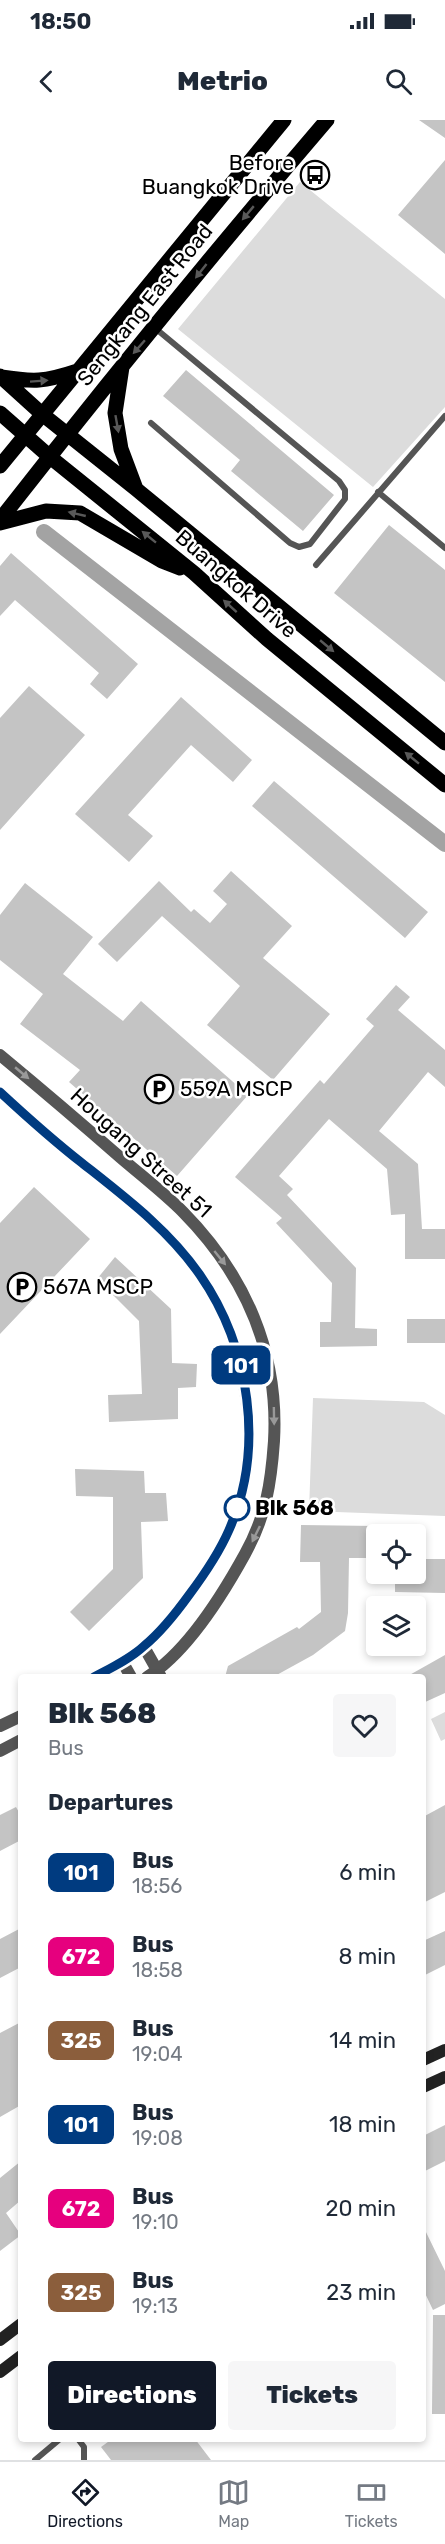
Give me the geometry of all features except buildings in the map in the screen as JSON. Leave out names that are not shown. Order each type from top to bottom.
[{"type":"main road","name":"Sengkang East Road","points":[[0,466],[284,120]]},
{"type":"main road","name":"Sengkang East Road","points":[[0,522],[122,366],[327,120]]},
{"type":"main road","points":[[122,366],[115,413],[121,449],[136,489]]},
{"type":"main road","points":[[0,376],[33,382],[51,380],[77,371]]},
{"type":"main road","name":"Buangkok Drive","points":[[0,376],[42,414],[445,743]]},
{"type":"main road","name":"Buangkok Drive","points":[[0,413],[50,457],[194,573],[267,639],[445,784]]},
{"type":"main road","points":[[0,522],[46,511],[80,513],[162,561],[194,573]]},
{"type":"main road","points":[[426,2059],[445,2050]]},
{"type":"main road","points":[[426,2086],[445,2078]]},
{"type":"main road","points":[[0,2340],[18,2326]]},
{"type":"main road","points":[[0,2372],[18,2359]]},
{"type":"street","name":"Hougang Street 51","points":[[0,1055],[183,1212],[229,1268],[246,1298],[265,1343],[272,1375],[275,1417],[267,1501],[259,1529],[224,1593],[156,1674]]},
{"type":"street","name":"Hougang Street 51","points":[[0,1092],[165,1233],[199,1274],[219,1305],[235,1343],[241,1366],[247,1404],[248,1435],[244,1485],[230,1530],[206,1573],[175,1614],[144,1647],[99,1674]]},
{"type":"street","points":[[144,1647],[155,1674]]},
{"type":"street","points":[[122,1661],[129,1674]]},
{"type":"street","points":[[0,1726],[18,1717]]},
{"type":"street","points":[[0,1751],[18,1742]]},
{"type":"lane","points":[[151,423],[290,543],[299,547],[310,544],[345,499],[345,490],[339,481],[155,328]]},
{"type":"lane","points":[[316,565],[445,416]]},
{"type":"lane","points":[[378,492],[445,548]]},
{"type":"lane","points":[[35,2460],[56,2442]]},
{"type":"lane","points":[[80,2442],[84,2447],[84,2460]]},
{"type":"shaded area","points":[[300,182],[445,299],[445,407],[373,487],[178,329]]},
{"type":"shaded area","points":[[313,1398],[424,1402],[445,1415],[445,1516],[309,1511]]},
{"type":"shaded area","points":[[445,1712],[445,1739],[441,1741],[431,1719]]},
{"type":"waterway","points":[[44,532],[445,844]]},
{"type":"bus line","name":"101","points":[[0,1092],[165,1233],[199,1274],[219,1305],[235,1343],[244,1378],[248,1435],[244,1485],[230,1530],[206,1573],[175,1614],[144,1647],[99,1674]]},
{"type":"place","name":"Before Buangkok Drive","points":[[315,175]]},
{"type":"place","name":"559A MSCP","points":[[159,1089]]},
{"type":"place","name":"567A MSCP","points":[[22,1287]]},
{"type":"place","name":"Blk 568","points":[[237,1508]]}]
